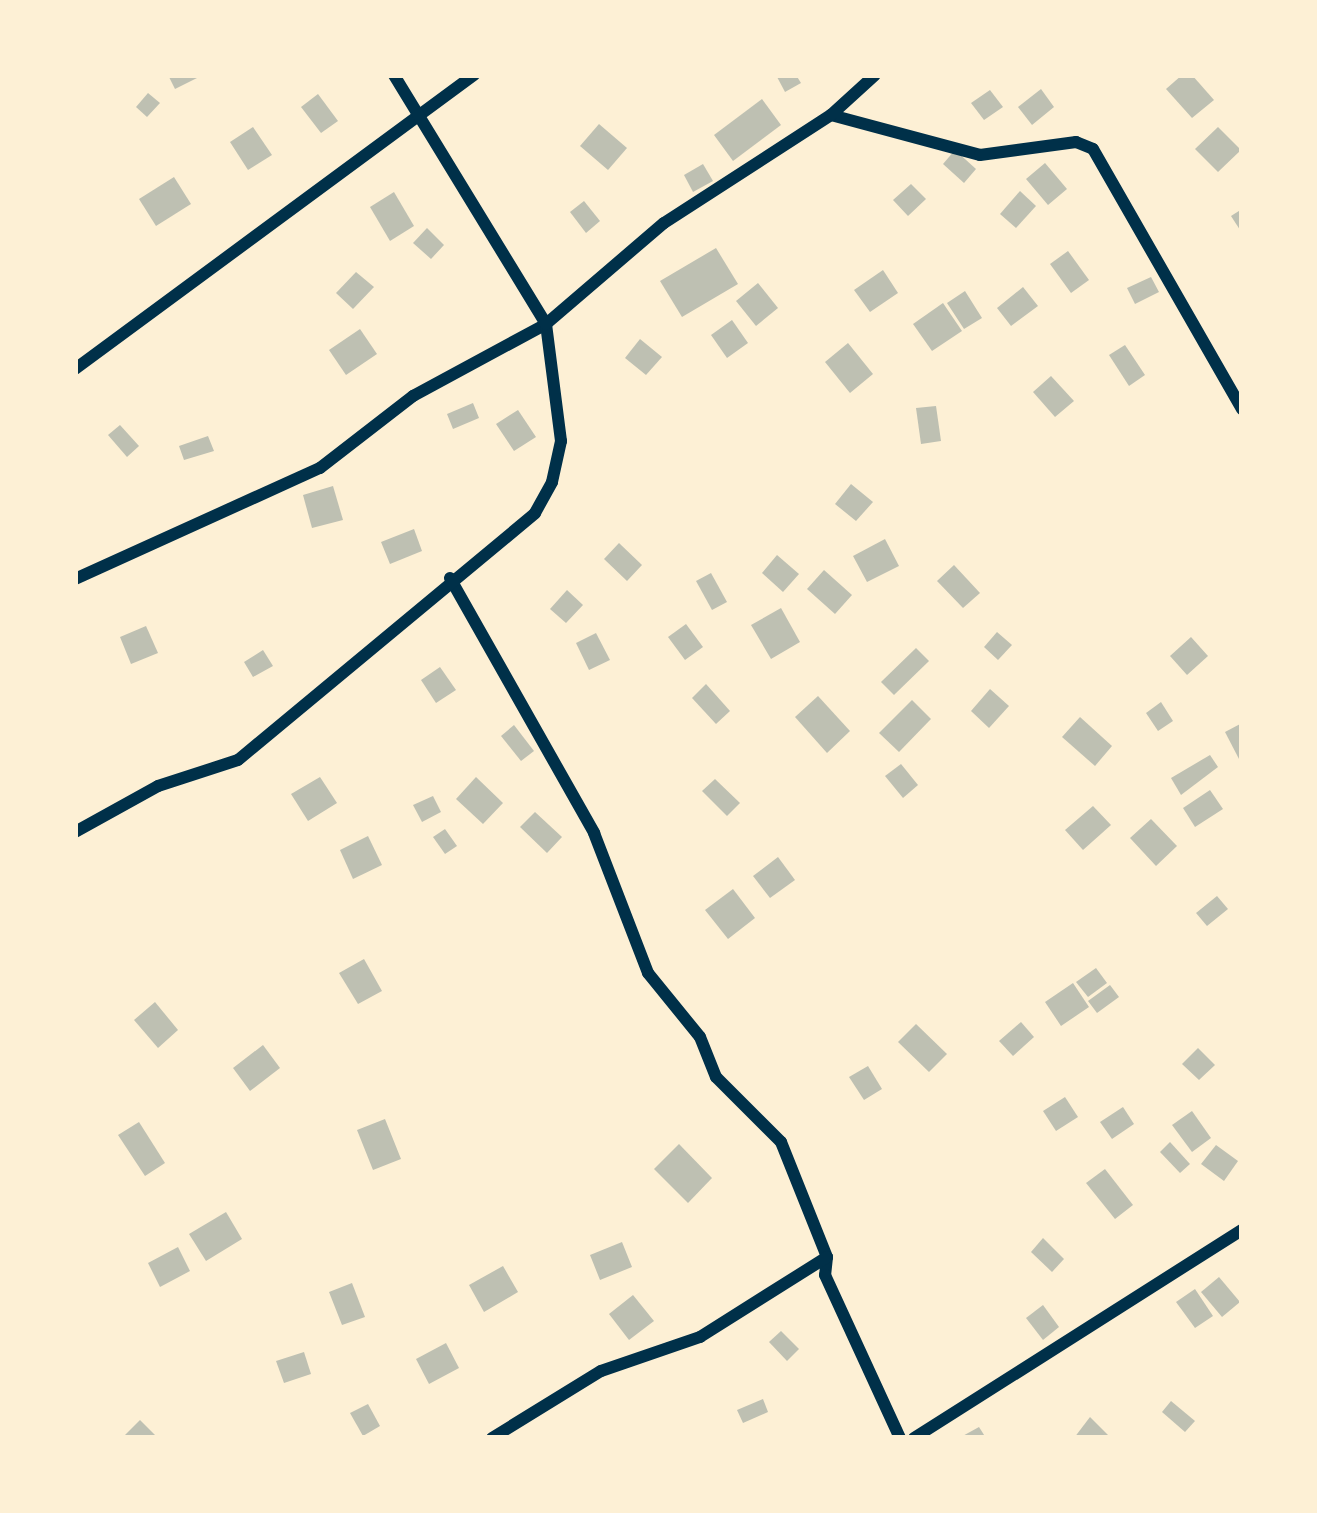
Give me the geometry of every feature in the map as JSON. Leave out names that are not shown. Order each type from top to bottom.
[{"type":"street","points":[[75,832],[158,785],[238,760],[450,578],[535,513],[553,482],[561,441],[546,324],[422,111],[394,75]]},
{"type":"street","points":[[75,369],[474,75]]},
{"type":"street","points":[[75,579],[320,468],[413,396],[546,324],[664,223],[831,115],[875,75]]},
{"type":"street","points":[[831,115],[980,154],[1076,142],[1094,149],[1242,409]]},
{"type":"street","points":[[450,578],[593,833],[648,973],[700,1037],[716,1077],[781,1142],[826,1257],[825,1275],[900,1438]]},
{"type":"street","points":[[914,1438],[1242,1230]]},
{"type":"street","points":[[491,1438],[601,1371],[700,1337],[749,1299],[826,1257]]},
{"type":"building","points":[[168,75],[203,75],[175,89]]},
{"type":"building","points":[[776,75],[796,75],[801,83],[785,92]]},
{"type":"building","points":[[1182,75],[1192,75],[1214,100],[1192,118],[1166,89]]},
{"type":"building","points":[[1041,89],[1054,107],[1032,125],[1018,107]]},
{"type":"building","points":[[990,90],[1003,107],[984,120],[971,103]]},
{"type":"building","points":[[148,93],[160,103],[147,117],[136,107]]},
{"type":"building","points":[[318,94],[338,121],[321,133],[301,107]]},
{"type":"building","points":[[762,99],[781,125],[733,161],[714,135]]},
{"type":"building","points":[[599,124],[627,148],[608,170],[580,146]]},
{"type":"building","points":[[253,127],[272,155],[248,170],[230,142]]},
{"type":"building","points":[[1218,127],[1241,150],[1218,172],[1195,149]]},
{"type":"building","points":[[955,150],[976,169],[964,183],[943,164]]},
{"type":"building","points":[[1045,163],[1067,189],[1048,205],[1026,179]]},
{"type":"building","points":[[703,164],[713,181],[693,192],[684,175]]},
{"type":"building","points":[[174,177],[191,204],[156,226],[139,199]]},
{"type":"building","points":[[911,184],[926,199],[908,216],[893,200]]},
{"type":"building","points":[[1020,191],[1036,206],[1016,228],[1000,214]]},
{"type":"building","points":[[394,192],[414,226],[390,241],[370,207]]},
{"type":"building","points":[[584,201],[600,221],[586,233],[570,212]]},
{"type":"building","points":[[1242,209],[1242,233],[1231,216]]},
{"type":"building","points":[[427,228],[444,245],[431,259],[413,243]]},
{"type":"building","points":[[716,248],[738,284],[682,317],[660,281]]},
{"type":"building","points":[[1068,251],[1089,280],[1071,293],[1050,264]]},
{"type":"building","points":[[883,270],[898,293],[870,312],[854,290]]},
{"type":"building","points":[[356,272],[374,287],[353,309],[336,293]]},
{"type":"building","points":[[1151,277],[1159,292],[1135,304],[1127,288]]},
{"type":"building","points":[[758,283],[778,308],[756,326],[736,301]]},
{"type":"building","points":[[1023,287],[1038,306],[1011,326],[997,308]]},
{"type":"building","points":[[965,291],[982,318],[964,329],[947,303]]},
{"type":"building","points":[[943,303],[962,331],[932,351],[913,324]]},
{"type":"building","points":[[732,320],[748,343],[727,358],[711,335]]},
{"type":"building","points":[[360,329],[377,354],[346,375],[329,350]]},
{"type":"building","points":[[640,339],[662,357],[646,375],[625,358]]},
{"type":"building","points":[[848,343],[873,374],[850,393],[825,362]]},
{"type":"building","points":[[1125,345],[1145,375],[1129,386],[1109,355]]},
{"type":"building","points":[[1051,376],[1074,401],[1055,417],[1033,392]]},
{"type":"building","points":[[473,403],[479,418],[453,429],[447,414]]},
{"type":"building","points":[[936,406],[941,441],[921,444],[916,408]]},
{"type":"building","points":[[518,410],[536,437],[514,451],[496,424]]},
{"type":"building","points":[[120,425],[139,446],[127,457],[108,435]]},
{"type":"building","points":[[208,436],[214,451],[184,460],[179,446]]},
{"type":"building","points":[[851,484],[873,502],[856,521],[835,504]]},
{"type":"building","points":[[333,486],[343,520],[312,528],[303,495]]},
{"type":"building","points":[[414,529],[422,551],[390,564],[381,542]]},
{"type":"building","points":[[885,539],[899,566],[867,582],[853,556]]},
{"type":"building","points":[[619,543],[642,565],[627,581],[604,559]]},
{"type":"building","points":[[777,555],[799,574],[783,592],[762,573]]},
{"type":"building","points":[[954,565],[980,593],[963,608],[937,581]]},
{"type":"building","points":[[824,570],[852,595],[835,614],[807,589]]},
{"type":"building","points":[[711,573],[727,602],[712,610],[696,581]]},
{"type":"building","points":[[567,590],[583,605],[566,623],[550,609]]},
{"type":"building","points":[[781,608],[800,642],[771,659],[751,625]]},
{"type":"building","points":[[686,624],[703,647],[685,660],[668,637]]},
{"type":"building","points":[[146,626],[158,653],[131,664],[120,637]]},
{"type":"building","points":[[997,632],[1012,645],[998,660],[984,647]]},
{"type":"building","points":[[596,633],[610,660],[589,670],[576,643]]},
{"type":"building","points":[[1191,637],[1208,656],[1187,675],[1170,656]]},
{"type":"building","points":[[916,648],[929,661],[894,695],[881,682]]},
{"type":"building","points":[[263,650],[273,666],[253,677],[244,662]]},
{"type":"building","points":[[440,667],[456,690],[436,703],[421,680]]},
{"type":"building","points":[[706,684],[730,711],[716,724],[692,698]]},
{"type":"building","points":[[990,689],[1009,706],[989,728],[971,711]]},
{"type":"building","points":[[818,696],[850,731],[827,753],[795,717]]},
{"type":"building","points":[[912,700],[931,719],[899,752],[879,733]]},
{"type":"building","points":[[1161,702],[1173,721],[1158,731],[1146,713]]},
{"type":"building","points":[[1080,717],[1112,746],[1095,766],[1062,737]]},
{"type":"building","points":[[1242,723],[1242,757],[1239,759],[1225,732]]},
{"type":"building","points":[[514,725],[534,751],[521,761],[501,736]]},
{"type":"building","points":[[1210,755],[1218,767],[1181,795],[1171,778]]},
{"type":"building","points":[[901,764],[918,785],[903,798],[885,776]]},
{"type":"building","points":[[320,777],[337,803],[308,821],[291,794]]},
{"type":"building","points":[[476,777],[503,803],[483,824],[456,799]]},
{"type":"building","points":[[715,779],[740,803],[727,816],[702,791]]},
{"type":"building","points":[[1210,790],[1223,809],[1195,827],[1183,808]]},
{"type":"building","points":[[433,796],[441,812],[422,822],[413,805]]},
{"type":"building","points":[[1093,806],[1111,825],[1083,850],[1065,830]]},
{"type":"building","points":[[535,812],[562,837],[547,853],[520,827]]},
{"type":"building","points":[[1151,819],[1177,846],[1156,866],[1130,838]]},
{"type":"building","points":[[445,829],[457,846],[445,854],[433,837]]},
{"type":"building","points":[[368,836],[382,865],[353,879],[340,850]]},
{"type":"building","points":[[778,857],[795,880],[770,898],[753,876]]},
{"type":"building","points":[[733,889],[755,918],[728,939],[705,910]]},
{"type":"building","points":[[1217,896],[1228,909],[1207,926],[1196,913]]},
{"type":"building","points":[[364,959],[382,991],[358,1004],[339,973]]},
{"type":"building","points":[[1096,968],[1107,983],[1088,997],[1076,982]]},
{"type":"building","points":[[1073,983],[1089,1007],[1061,1026],[1045,1002]]},
{"type":"building","points":[[1110,985],[1119,997],[1097,1013],[1088,1001]]},
{"type":"building","points":[[155,1002],[178,1030],[158,1048],[134,1020]]},
{"type":"building","points":[[1021,1022],[1034,1037],[1013,1056],[999,1041]]},
{"type":"building","points":[[916,1024],[947,1054],[929,1072],[898,1042]]},
{"type":"building","points":[[263,1045],[280,1068],[250,1091],[233,1068]]},
{"type":"building","points":[[1198,1048],[1215,1065],[1199,1080],[1182,1064]]},
{"type":"building","points":[[868,1066],[882,1089],[864,1100],[849,1077]]},
{"type":"building","points":[[1065,1097],[1078,1117],[1056,1131],[1043,1111]]},
{"type":"building","points":[[1123,1107],[1134,1124],[1112,1139],[1100,1122]]},
{"type":"building","points":[[1192,1111],[1211,1138],[1192,1152],[1172,1125]]},
{"type":"building","points":[[385,1119],[401,1159],[373,1170],[357,1130]]},
{"type":"building","points":[[139,1122],[165,1163],[145,1176],[118,1135]]},
{"type":"building","points":[[1170,1142],[1190,1164],[1180,1173],[1160,1152]]},
{"type":"building","points":[[679,1144],[712,1178],[688,1203],[654,1169]]},
{"type":"building","points":[[1216,1145],[1238,1161],[1224,1181],[1201,1164]]},
{"type":"building","points":[[1105,1169],[1133,1205],[1115,1219],[1086,1183]]},
{"type":"building","points":[[226,1212],[242,1239],[206,1261],[189,1234]]},
{"type":"building","points":[[1043,1238],[1064,1259],[1052,1272],[1031,1252]]},
{"type":"building","points":[[622,1242],[632,1267],[600,1280],[590,1255]]},
{"type":"building","points":[[178,1247],[190,1271],[160,1287],[148,1263]]},
{"type":"building","points":[[503,1266],[518,1292],[484,1312],[469,1285]]},
{"type":"building","points":[[1219,1277],[1240,1302],[1222,1317],[1201,1292]]},
{"type":"building","points":[[352,1283],[365,1317],[342,1325],[329,1292]]},
{"type":"building","points":[[1195,1289],[1213,1316],[1195,1328],[1176,1302]]},
{"type":"building","points":[[633,1295],[654,1321],[629,1340],[609,1314]]},
{"type":"building","points":[[1043,1305],[1059,1327],[1043,1340],[1026,1318]]},
{"type":"building","points":[[781,1331],[799,1349],[787,1361],[769,1342]]},
{"type":"building","points":[[446,1343],[459,1368],[429,1384],[416,1359]]},
{"type":"building","points":[[304,1352],[311,1374],[284,1383],[276,1361]]},
{"type":"building","points":[[763,1399],[768,1412],[743,1423],[737,1410]]},
{"type":"building","points":[[1171,1401],[1195,1421],[1185,1432],[1162,1412]]},
{"type":"building","points":[[368,1404],[380,1426],[363,1436],[350,1413]]},
{"type":"building","points":[[1090,1417],[1111,1438],[1074,1438]]},
{"type":"building","points":[[140,1420],[158,1438],[122,1438]]},
{"type":"building","points":[[979,1427],[986,1438],[959,1438]]}]
